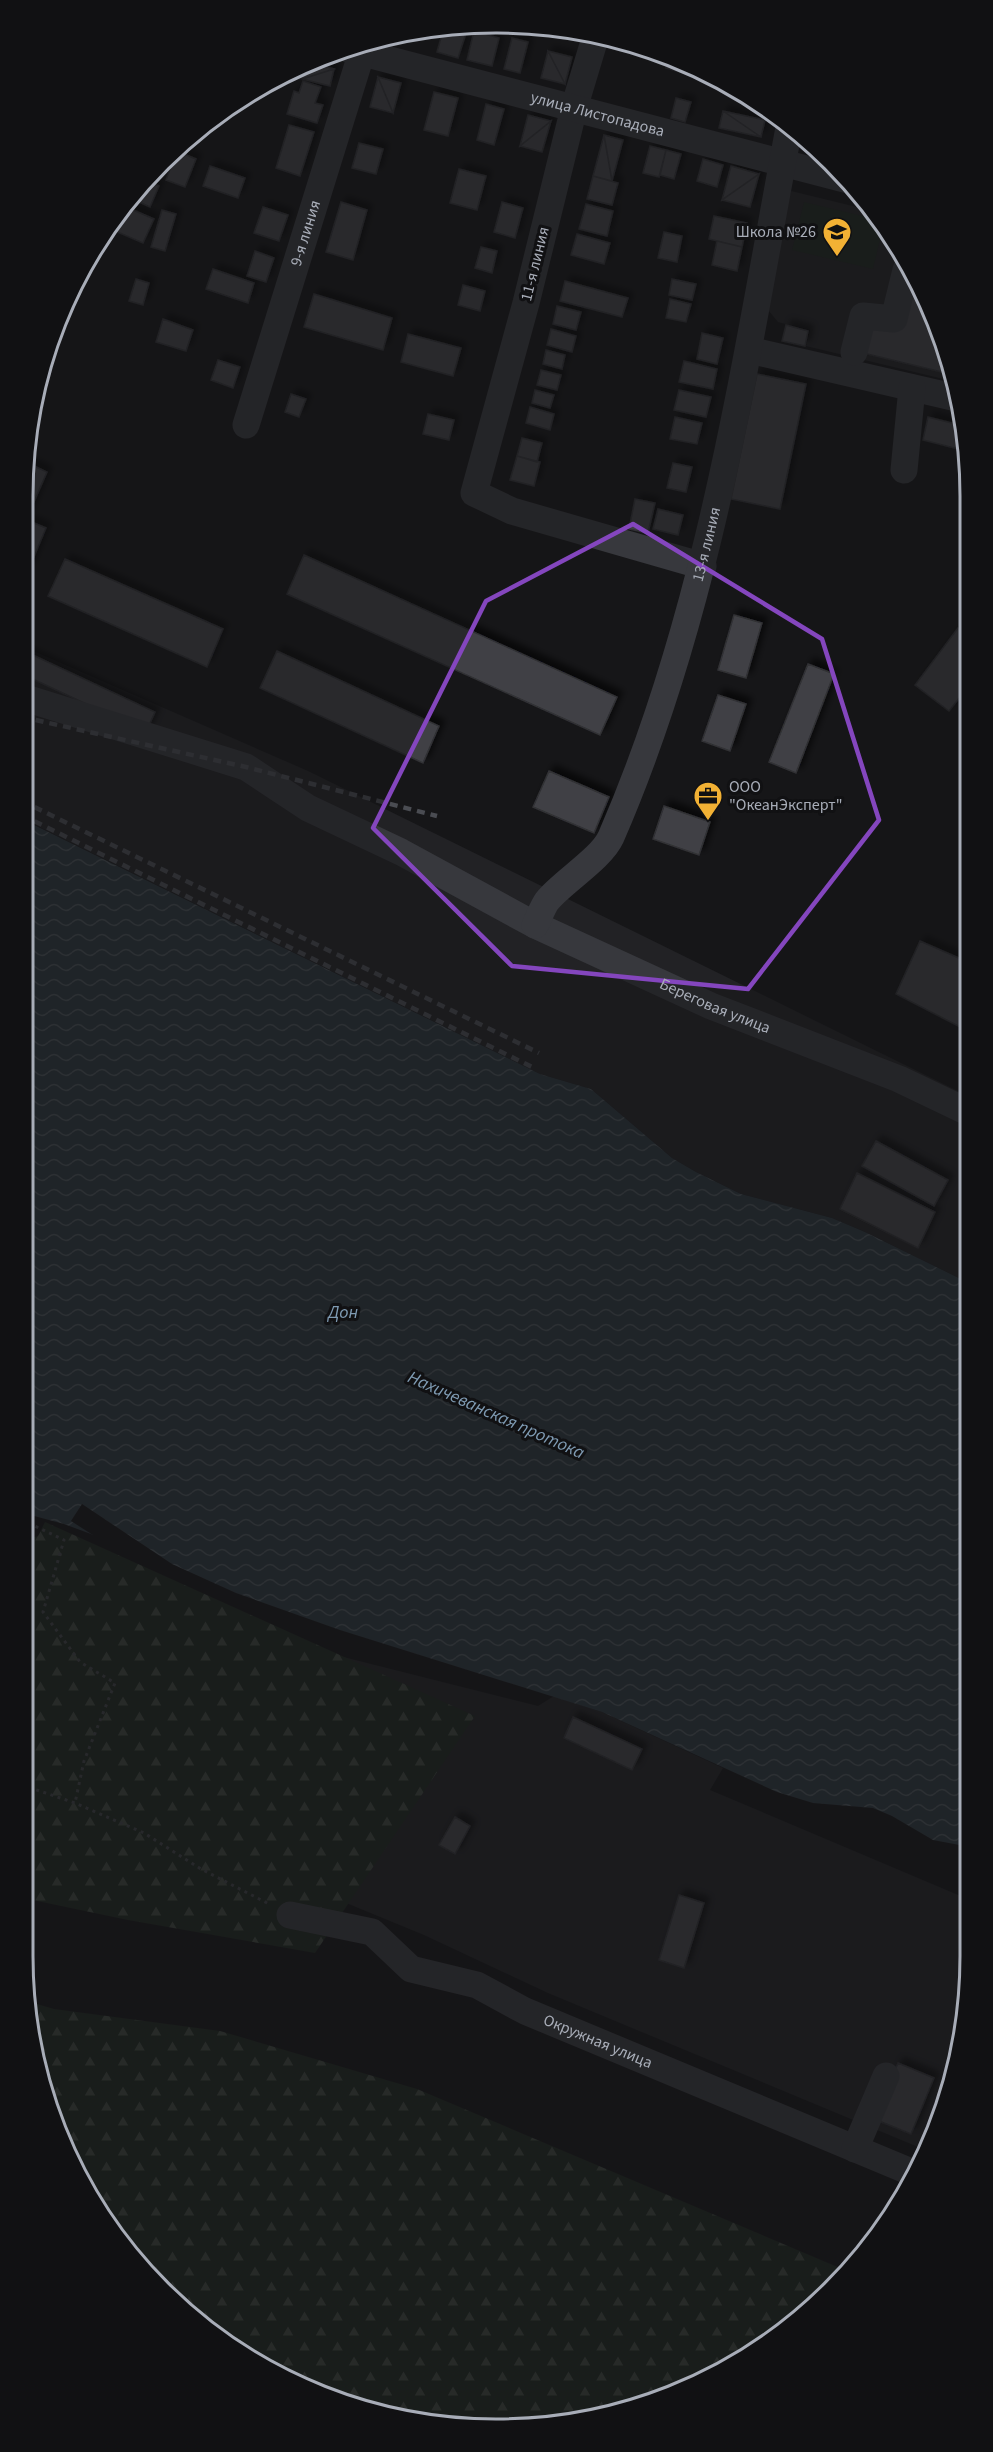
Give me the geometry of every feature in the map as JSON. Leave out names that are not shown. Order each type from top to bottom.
[{"type":"street","name":"11-я линия","points":[[593,44],[574,108],[526,303],[474,493],[512,511],[703,566]]},
{"type":"street","name":"улица Листопадова","points":[[370,51],[830,175]]},
{"type":"street","name":"9-я линия","points":[[246,425],[356,56]]},
{"type":"street","name":"13-я линия","points":[[535,925],[547,901],[609,840],[651,739],[703,566],[748,350],[787,136]]},
{"type":"street","points":[[854,352],[863,316],[894,320],[904,277]]},
{"type":"street","points":[[748,350],[949,396]]},
{"type":"street","points":[[904,470],[912,388]]},
{"type":"street","name":"Береговая улица","points":[[33,700],[246,767],[308,808],[401,852],[535,925],[711,1006],[899,1079],[960,1108]]},
{"type":"street","name":"Окружная улица","points":[[290,1915],[372,1932],[411,1969],[477,1985],[525,2011],[907,2170]]},
{"type":"street","points":[[855,2149],[886,2076]]},
{"type":"path","points":[[33,1525],[64,1540],[43,1612],[80,1662],[115,1683],[84,1761],[75,1803]]},
{"type":"path","points":[[33,1789],[75,1803],[144,1833],[201,1869],[290,1915]]},
{"type":"highlighted area","points":[[633,524],[822,639],[879,820],[748,989],[512,966],[373,828],[486,601]]},
{"type":"shaded area","name":"Школа №26","points":[[791,191],[859,207],[882,239],[912,291],[925,319],[945,379],[806,346],[810,330],[778,322],[764,305]]},
{"type":"shaded area","points":[[33,651],[308,771],[960,1092],[960,1279],[832,1218],[741,1194],[672,1158],[591,1089],[540,1074],[33,824]]},
{"type":"shaded area","points":[[172,1614],[538,1706],[554,1696],[602,1712],[723,1768],[710,1790],[960,1896],[960,1956],[956,2016],[944,2075],[925,2133],[918,2147],[548,1993],[424,1935],[84,1795]]},
{"type":"green space","points":[[804,202],[866,217],[881,237],[873,269],[792,250]]},
{"type":"green space","points":[[45,1522],[475,1716],[315,1953],[128,1920],[33,1900],[33,1538],[38,1536]]},
{"type":"green space","points":[[36,2004],[54,2009],[220,2031],[417,2089],[839,2268],[779,2323],[728,2357],[674,2384],[616,2403],[587,2410],[527,2418],[466,2418],[406,2410],[348,2394],[291,2371],[239,2341],[191,2304],[148,2261],[129,2238],[95,2187],[68,2133],[49,2075]]},
{"type":"water","name":"Дон","points":[[33,824],[540,1074],[591,1089],[672,1158],[696,1172],[741,1194],[832,1218],[960,1279],[960,1845],[933,1840],[892,1816],[873,1808],[813,1803],[777,1792],[602,1712],[340,1630],[236,1593],[172,1564],[64,1524],[33,1516]]},
{"type":"pier","points":[[82,1504],[172,1564],[170,1567],[107,1544],[71,1521]]},
{"type":"building","points":[[483,33],[499,38],[492,66],[467,60],[473,34]]},
{"type":"building","points":[[466,34],[458,58],[437,52],[441,36]]},
{"type":"building","points":[[512,38],[528,42],[520,73],[504,69]]},
{"type":"building","points":[[548,51],[572,57],[565,84]]},
{"type":"building","points":[[548,51],[565,84],[541,78]]},
{"type":"building","points":[[324,66],[334,69],[302,79],[303,75]]},
{"type":"building","points":[[667,66],[686,73],[666,68]]},
{"type":"building","points":[[334,69],[330,86],[302,79]]},
{"type":"building","points":[[378,77],[401,83],[393,113]]},
{"type":"building","points":[[378,77],[393,113],[370,107]]},
{"type":"building","points":[[303,81],[321,87],[315,103],[323,105],[317,123],[287,114],[294,91],[299,93]]},
{"type":"building","points":[[434,92],[458,98],[448,136],[424,130]]},
{"type":"building","points":[[676,98],[691,102],[685,122],[671,118]]},
{"type":"building","points":[[486,104],[504,109],[494,145],[477,140]]},
{"type":"building","points":[[723,111],[765,120],[761,137]]},
{"type":"building","points":[[723,111],[761,137],[719,128]]},
{"type":"building","points":[[528,115],[551,121],[520,146]]},
{"type":"building","points":[[551,121],[542,152],[520,146]]},
{"type":"building","points":[[289,125],[314,132],[300,176],[276,168]]},
{"type":"building","points":[[604,135],[623,140],[612,181]]},
{"type":"building","points":[[604,135],[612,181],[593,176]]},
{"type":"building","points":[[359,143],[383,149],[376,174],[352,168]]},
{"type":"building","points":[[650,146],[666,150],[659,177],[643,173]]},
{"type":"building","points":[[666,150],[681,154],[674,179],[660,175]]},
{"type":"building","points":[[185,154],[196,159],[185,187],[166,180],[171,167]]},
{"type":"building","points":[[703,159],[723,165],[717,187],[697,181]]},
{"type":"building","points":[[210,166],[245,178],[238,198],[203,186]]},
{"type":"building","points":[[731,166],[759,174],[722,200]]},
{"type":"building","points":[[459,169],[486,176],[477,210],[450,203]]},
{"type":"building","points":[[759,174],[750,207],[722,200]]},
{"type":"building","points":[[593,176],[618,183],[612,205],[587,199]]},
{"type":"building","points":[[154,184],[159,186],[150,207],[139,202]]},
{"type":"building","points":[[341,202],[367,210],[353,260],[326,252]]},
{"type":"building","points":[[502,202],[523,208],[515,238],[494,232]]},
{"type":"building","points":[[586,204],[613,211],[607,236],[579,229]]},
{"type":"building","points":[[263,207],[288,215],[279,241],[254,233]]},
{"type":"building","points":[[133,210],[154,219],[143,243],[116,232]]},
{"type":"building","points":[[162,210],[176,214],[165,251],[151,247]]},
{"type":"building","points":[[714,216],[747,223],[742,247],[709,239]]},
{"type":"building","points":[[664,232],[682,236],[677,262],[658,258]]},
{"type":"building","points":[[577,234],[610,243],[604,264],[571,255]]},
{"type":"building","points":[[717,241],[742,247],[737,271],[712,265]]},
{"type":"building","points":[[481,247],[497,251],[492,273],[475,268]]},
{"type":"building","points":[[255,251],[274,258],[266,282],[247,276]]},
{"type":"building","points":[[213,269],[254,283],[248,303],[206,289]]},
{"type":"building","points":[[136,279],[149,283],[143,305],[129,301]]},
{"type":"building","points":[[672,279],[696,284],[692,300],[669,295]]},
{"type":"building","points":[[565,281],[628,298],[622,317],[560,301]]},
{"type":"building","points":[[463,285],[485,291],[480,311],[458,305]]},
{"type":"building","points":[[909,285],[925,319],[943,372],[859,352],[866,321],[899,328]]},
{"type":"building","points":[[314,294],[392,318],[383,350],[304,327]]},
{"type":"building","points":[[670,299],[691,304],[686,322],[666,318]]},
{"type":"building","points":[[557,306],[581,312],[576,330],[553,324]]},
{"type":"building","points":[[163,319],[193,330],[186,351],[156,342]]},
{"type":"building","points":[[786,325],[808,331],[805,346],[782,341]]},
{"type":"building","points":[[551,329],[576,336],[572,352],[547,345]]},
{"type":"building","points":[[702,333],[723,338],[717,364],[697,359]]},
{"type":"building","points":[[408,334],[461,348],[453,376],[401,362]]},
{"type":"building","points":[[546,350],[565,355],[562,369],[543,364]]},
{"type":"building","points":[[218,360],[240,367],[233,388],[211,380]]},
{"type":"building","points":[[684,361],[717,369],[713,389],[679,382]]},
{"type":"building","points":[[541,370],[561,375],[557,390],[537,385]]},
{"type":"building","points":[[757,374],[806,384],[780,509],[731,499]]},
{"type":"building","points":[[535,390],[554,395],[550,408],[532,403]]},
{"type":"building","points":[[679,390],[711,397],[706,417],[674,410]]},
{"type":"building","points":[[291,394],[306,399],[299,417],[285,412]]},
{"type":"building","points":[[530,407],[554,414],[550,430],[526,423]]},
{"type":"building","points":[[428,414],[454,420],[449,440],[423,434]]},
{"type":"building","points":[[675,417],[702,423],[697,444],[670,439]]},
{"type":"building","points":[[928,417],[954,423],[957,449],[923,440]]},
{"type":"building","points":[[522,438],[542,443],[537,462],[517,456]]},
{"type":"building","points":[[517,456],[540,462],[534,486],[510,480]]},
{"type":"building","points":[[673,463],[692,467],[686,492],[667,488]]},
{"type":"building","points":[[34,466],[47,472],[33,504]]},
{"type":"building","points":[[635,499],[655,503],[648,533],[629,529]]},
{"type":"building","points":[[658,509],[683,515],[678,535],[653,529]]},
{"type":"building","points":[[33,523],[46,528],[33,559]]},
{"type":"building","points":[[304,555],[617,697],[600,735],[287,594]]},
{"type":"building","points":[[65,559],[223,629],[207,667],[48,596]]},
{"type":"building","points":[[734,615],[762,623],[746,678],[718,670]]},
{"type":"building","points":[[958,628],[960,629],[960,697],[949,711],[915,685]]},
{"type":"building","points":[[277,651],[439,726],[423,763],[260,688]]},
{"type":"building","points":[[33,655],[155,712],[146,732],[33,679]]},
{"type":"building","points":[[808,664],[834,674],[796,773],[769,762]]},
{"type":"building","points":[[718,695],[746,704],[730,751],[702,741]]},
{"type":"building","points":[[549,771],[609,797],[594,833],[533,807]]},
{"type":"building","points":[[664,806],[710,822],[699,855],[653,839]]},
{"type":"building","points":[[920,941],[960,958],[960,1027],[896,994]]},
{"type":"building","points":[[876,1141],[948,1180],[934,1206],[862,1166]]},
{"type":"building","points":[[857,1173],[935,1212],[918,1248],[840,1209]]},
{"type":"building","points":[[573,1717],[642,1749],[632,1770],[564,1738]]},
{"type":"building","points":[[455,1817],[470,1826],[455,1854],[439,1845]]},
{"type":"building","points":[[679,1895],[704,1903],[684,1968],[659,1960]]},
{"type":"building","points":[[898,2063],[934,2078],[911,2134],[874,2119]]},
{"type":"railway","points":[[33,719],[246,767],[437,816]]},
{"type":"railway","points":[[33,806],[539,1053]]},
{"type":"railway","points":[[33,820],[534,1068]]},
{"type":"place","name":"Школа №26","points":[[837,258]]},
{"type":"place","name":"ООО \"ОкеанЭксперт\"","points":[[708,822]]},
{"type":"water label","name":"Нахичеванская протока","points":[[496,1415]]}]
